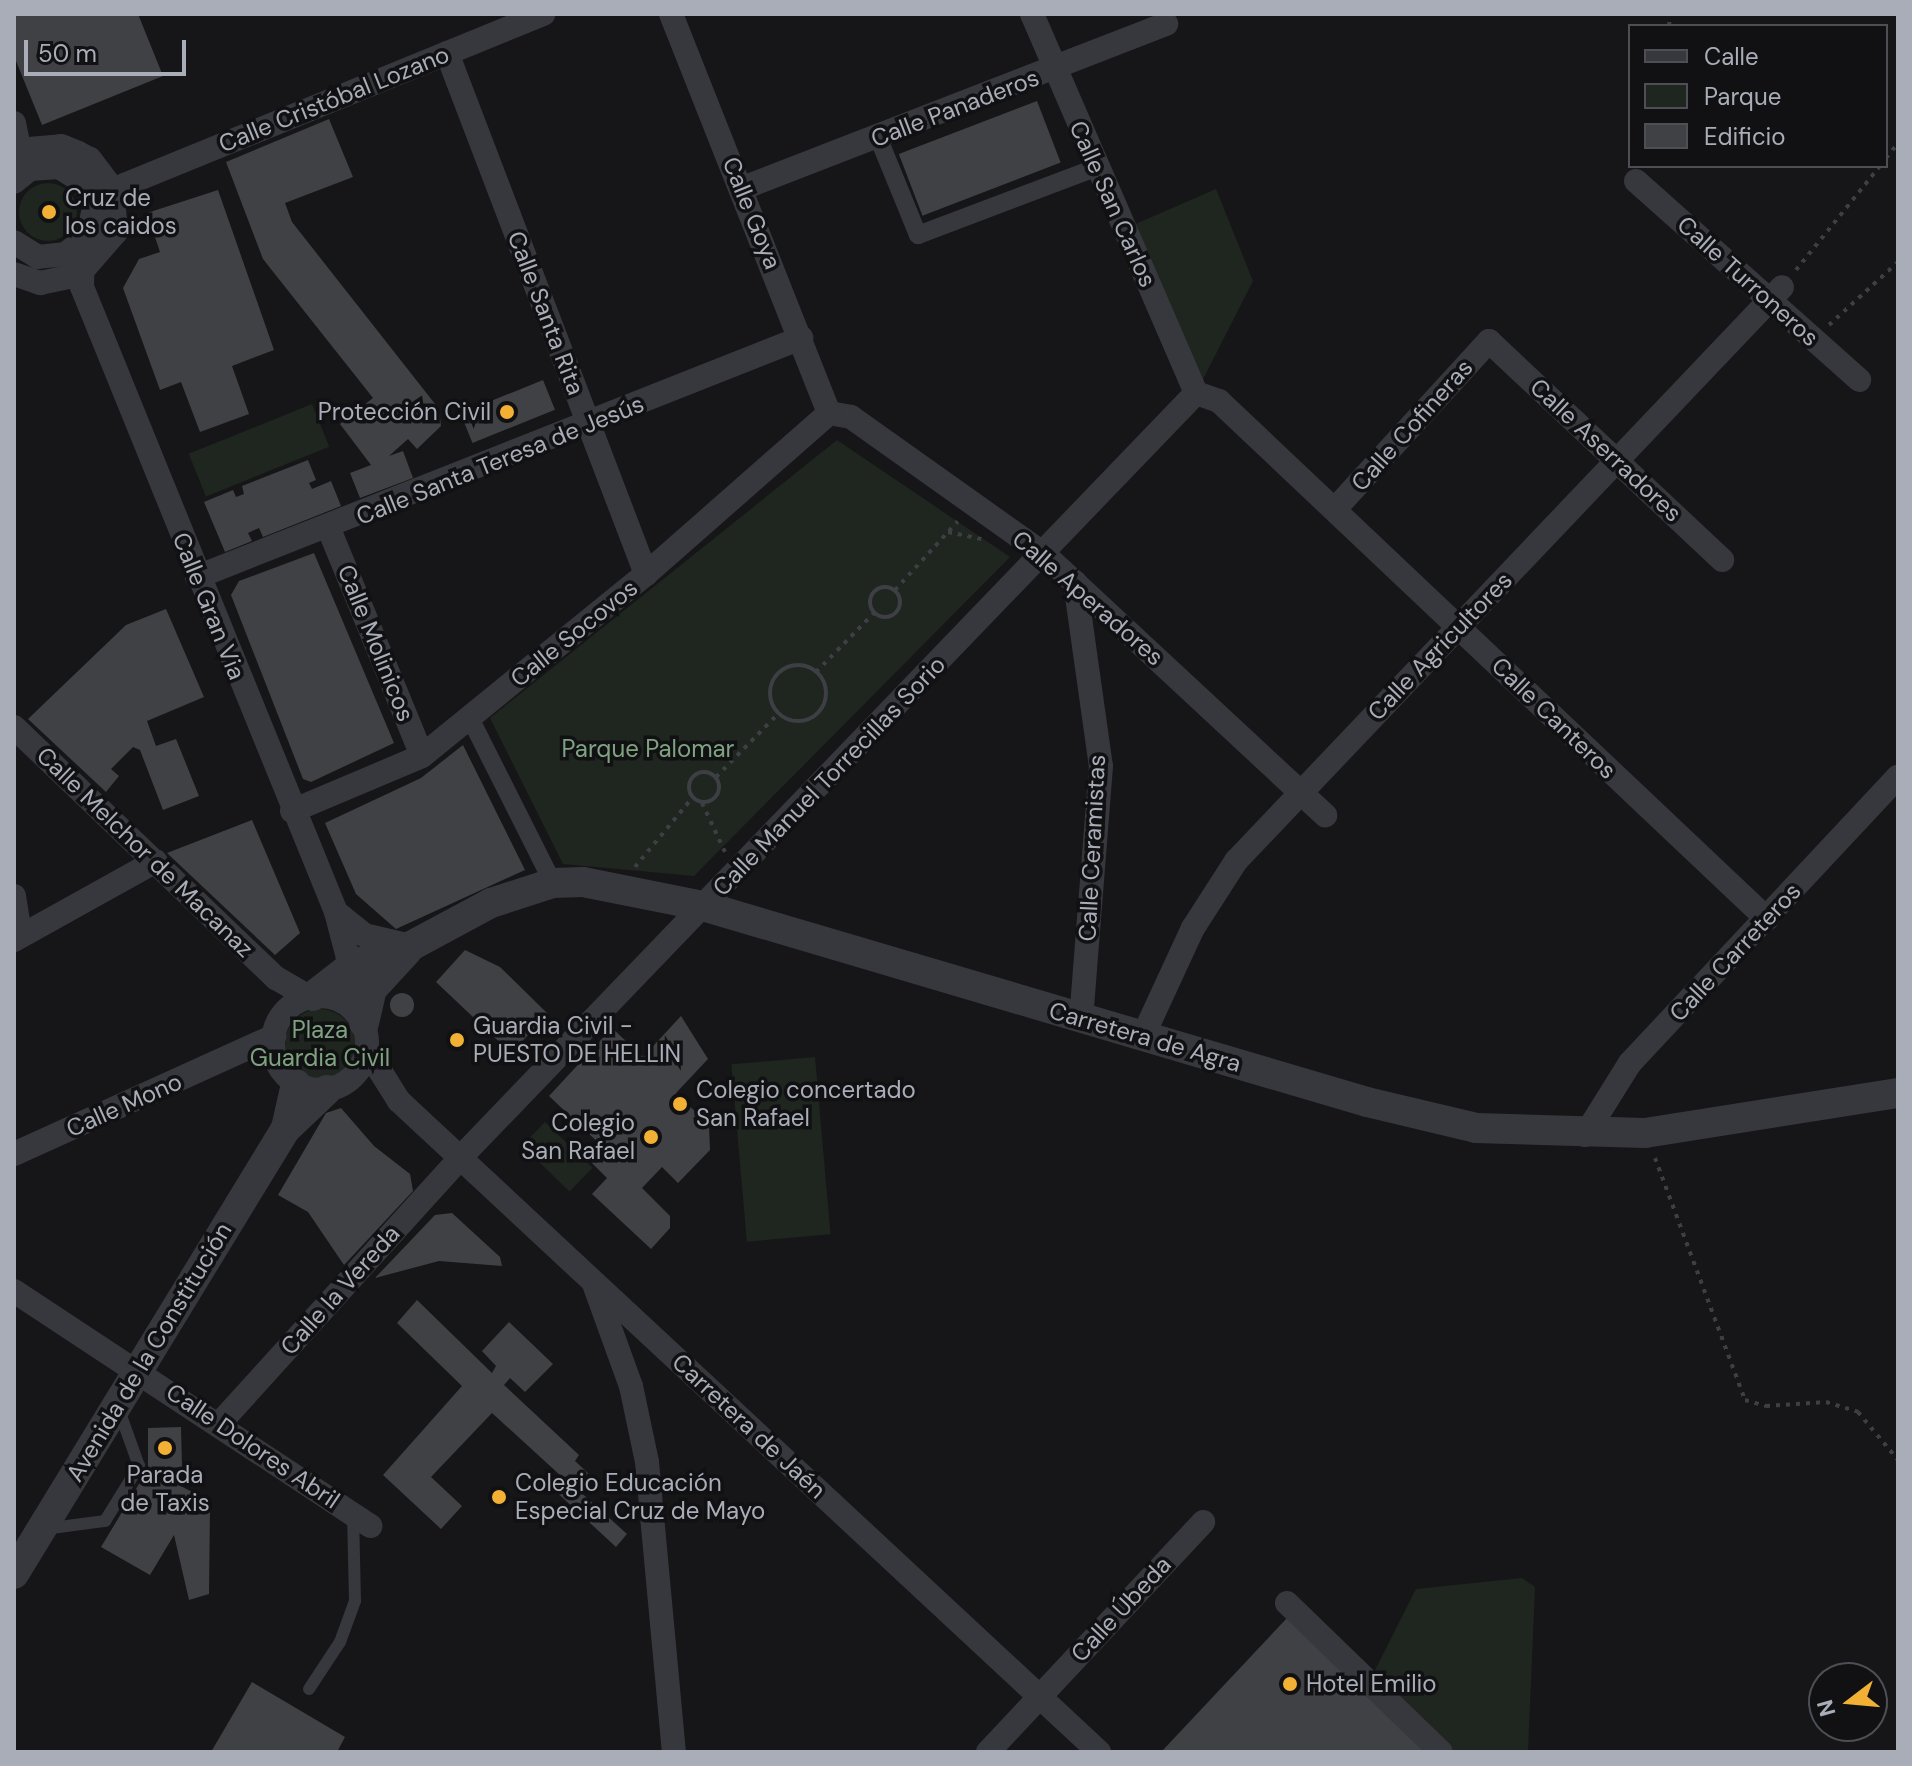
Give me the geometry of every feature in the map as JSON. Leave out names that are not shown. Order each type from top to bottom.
[{"type":"street","name":"Calle Cristóbal Lozano","points":[[116,189],[544,14]]},
{"type":"street","name":"Calle Goya","points":[[671,14],[743,188],[829,413]]},
{"type":"street","name":"Calle San Carlos","points":[[1032,14],[1095,168],[1196,393]]},
{"type":"street","name":"Calle Panaderos","points":[[743,188],[1054,71],[1166,24]]},
{"type":"street","name":"Calle Santa Rita","points":[[447,53],[646,574]]},
{"type":"street","points":[[878,137],[918,235],[1095,168]]},
{"type":"street","points":[[14,274],[40,283],[79,278],[116,232],[116,189],[78,153],[61,146],[19,153]]},
{"type":"street","points":[[19,153],[83,182],[116,189]]},
{"type":"street","name":"Calle Turroneros","points":[[1636,181],[1776,293],[1814,339],[1859,380]]},
{"type":"street","points":[[79,278],[88,232],[83,182]]},
{"type":"street","points":[[28,254],[88,232],[116,189]]},
{"type":"street","points":[[28,254],[79,278]]},
{"type":"street","name":"Calle Gran Via","points":[[79,278],[197,577],[338,918],[354,964],[364,1028]]},
{"type":"street","name":"Calle Agricultores","points":[[1143,1036],[1193,928],[1221,883],[1300,791],[1776,293]]},
{"type":"street","name":"Calle Santa Teresa de Jesús","points":[[197,577],[329,529],[801,338]]},
{"type":"street","name":"Calle Aserradores","points":[[1489,341],[1722,560]]},
{"type":"street","name":"Calle Cofineras","points":[[1335,509],[1489,341]]},
{"type":"street","name":"Calle Canteros","points":[[1196,393],[1219,401],[1767,919]]},
{"type":"street","name":"Calle Manuel Torrecillas Sorio","points":[[461,1157],[1196,393]]},
{"type":"street","name":"Calle Aperadores","points":[[829,413],[851,417],[1044,554],[1325,815]]},
{"type":"street","name":"Calle Socovos","points":[[292,811],[422,756],[646,574],[829,413]]},
{"type":"street","name":"Calle Molinicos","points":[[329,529],[422,756]]},
{"type":"street","name":"Calle Ceramistas","points":[[1075,582],[1101,766],[1081,1019]]},
{"type":"street","points":[[470,718],[553,883]]},
{"type":"street","name":"Calle Melchor de Macanaz","points":[[14,727],[276,978],[316,993]]},
{"type":"street","name":"Calle Carreteros","points":[[1585,1135],[1630,1063],[1898,777]]},
{"type":"street","points":[[14,896],[17,936],[156,861]]},
{"type":"street","name":"Carretera de Agra","points":[[316,993],[354,964],[411,946],[491,903],[553,883],[625,887],[703,906],[1430,1119],[1523,1133],[1645,1133],[1898,1093]]},
{"type":"street","points":[[287,1074],[274,1036],[285,1011],[316,993],[338,918],[364,935],[411,946]]},
{"type":"street","name":"Carretera de Agra","points":[[364,1028],[378,980],[411,946]]},
{"type":"street","points":[[276,978],[285,1011]]},
{"type":"street","points":[[234,1056],[287,1074],[340,1084],[364,1028],[351,1007],[316,993]]},
{"type":"street","name":"Carretera de Jaén","points":[[364,1028],[399,1101],[1099,1752]]},
{"type":"street","name":"Calle Mono","points":[[14,1154],[274,1036]]},
{"type":"street","name":"Avenida de la Constitución","points":[[285,1130],[287,1074]]},
{"type":"street","name":"Carretera de Jaén","points":[[340,1084],[399,1101]]},
{"type":"street","name":"Avenida de la Constitución","points":[[14,1574],[285,1130],[340,1084]]},
{"type":"street","name":"Calle la Vereda","points":[[220,1423],[461,1157]]},
{"type":"street","points":[[592,1279],[631,1386],[647,1462],[674,1752]]},
{"type":"street","name":"Calle Dolores Abril","points":[[14,1291],[138,1367],[362,1520]]},
{"type":"street","name":"Calle Úbeda","points":[[988,1752],[1203,1522]]},
{"type":"street","points":[[1287,1603],[1441,1752]]},
{"type":"lane","points":[[41,1530],[105,1521],[139,1466],[117,1403]]},
{"type":"lane","points":[[309,1689],[340,1642],[355,1601],[362,1520]]},
{"type":"path","points":[[1776,293],[1878,168]]},
{"type":"path","points":[[1814,339],[1898,262]]},
{"type":"path","points":[[875,612],[870,598],[876,590],[895,590],[973,504]]},
{"type":"path","points":[[948,532],[983,543],[999,522]]},
{"type":"path","points":[[816,672],[875,612],[896,613],[901,598],[895,590]]},
{"type":"path","points":[[793,665],[816,672],[826,691],[821,709],[798,721],[779,713],[770,692],[777,675],[793,665]]},
{"type":"path","points":[[716,777],[779,713]]},
{"type":"path","points":[[625,887],[644,850],[693,797],[695,775],[716,777]]},
{"type":"path","points":[[702,802],[718,794],[716,777]]},
{"type":"path","points":[[693,797],[702,802],[716,842],[740,869]]},
{"type":"path","points":[[1645,1133],[1745,1400],[1766,1406],[1826,1402],[1858,1412],[1898,1460]]},
{"type":"green space","points":[[48,183],[59,185],[68,192],[75,201],[75,223],[68,232],[59,239],[48,241],[37,239],[28,232],[21,223],[19,212],[21,201],[28,192],[37,185]]},
{"type":"green space","points":[[1216,189],[1253,281],[1196,393],[1124,229]]},
{"type":"green space","points":[[312,404],[329,447],[206,496],[189,454]]},
{"type":"green space","name":"Parque Palomar","points":[[837,440],[1010,557],[694,876],[563,864],[490,718]]},
{"type":"green space","name":"Plaza Guardia Civil","points":[[320,1009],[345,1019],[355,1044],[345,1069],[320,1079],[295,1069],[285,1044],[295,1019]]},
{"type":"green space","points":[[815,1057],[831,1234],[747,1242],[731,1064]]},
{"type":"green space","points":[[545,1122],[592,1168],[570,1192],[522,1146]]},
{"type":"green space","points":[[1522,1578],[1535,1587],[1528,1752],[1441,1752],[1369,1682],[1416,1589]]},
{"type":"building","points":[[14,14],[138,14],[163,76],[42,125],[14,56]]},
{"type":"building","points":[[1037,101],[1061,163],[922,216],[899,154]]},
{"type":"building","points":[[329,119],[353,177],[285,203],[292,222],[439,409],[441,426],[417,449],[408,439],[389,456],[403,451],[413,478],[360,498],[350,473],[371,465],[340,424],[373,398],[263,259],[226,162]]},
{"type":"building","points":[[218,190],[274,350],[232,366],[249,414],[200,432],[181,382],[160,390],[123,288],[139,259],[160,252],[147,213]]},
{"type":"building","name":"Protección Civil","points":[[543,380],[555,410],[472,443],[460,413]]},
{"type":"building","points":[[308,460],[316,480],[309,483],[312,489],[331,481],[341,506],[263,537],[259,528],[248,533],[252,541],[225,552],[204,502],[233,490],[236,497],[244,494],[242,486]]},
{"type":"building","points":[[314,553],[394,743],[311,782],[303,779],[231,595],[239,581]]},
{"type":"building","points":[[166,609],[204,697],[147,721],[156,746],[176,739],[199,796],[163,810],[140,750],[133,747],[111,769],[119,776],[106,792],[28,719],[126,625]]},
{"type":"building","points":[[463,745],[525,870],[396,929],[356,894],[325,823],[421,778]]},
{"type":"building","points":[[252,820],[300,933],[275,955],[167,853]]},
{"type":"building","points":[[465,950],[500,967],[548,1014],[511,1053],[436,982]]},
{"type":"building","points":[[402,993],[410,997],[414,1005],[410,1013],[402,1017],[394,1013],[390,1005],[394,997]]},
{"type":"building","name":"Colegio San Rafael","points":[[681,1016],[708,1059],[676,1093],[709,1125],[710,1150],[678,1183],[662,1167],[642,1188],[670,1216],[670,1228],[651,1249],[592,1194],[607,1178],[592,1163],[605,1149],[549,1096],[612,1028],[643,1057]]},
{"type":"building","points":[[341,1108],[374,1146],[410,1174],[413,1191],[344,1265],[308,1212],[278,1195],[326,1113]]},
{"type":"building","points":[[452,1213],[500,1257],[502,1266],[439,1261],[375,1278],[435,1215]]},
{"type":"building","points":[[417,1300],[492,1373],[496,1366],[482,1351],[509,1322],[553,1364],[525,1392],[510,1378],[504,1385],[579,1455],[575,1461],[588,1473],[576,1488],[627,1534],[616,1547],[551,1487],[561,1476],[492,1413],[431,1477],[462,1506],[441,1529],[383,1475],[462,1386],[397,1323]]},
{"type":"building","name":"Parada de Taxis","points":[[181,1427],[182,1467],[148,1469],[148,1428]]},
{"type":"building","points":[[148,1469],[196,1494],[190,1506],[195,1510],[210,1506],[209,1594],[189,1600],[174,1535],[150,1575],[101,1547]]},
{"type":"building","name":"Hotel Emilio","points":[[1287,1618],[1425,1752],[1163,1750]]},
{"type":"building","points":[[252,1682],[345,1737],[337,1752],[211,1752]]},
{"type":"place","name":"Cruz de los caidos","points":[[49,212]]},
{"type":"place","name":"Protección Civil","points":[[507,412]]},
{"type":"place","name":"Guardia Civil - PUESTO DE HELLIN","points":[[457,1040]]},
{"type":"place","name":"Colegio concertado San Rafael","points":[[680,1104]]},
{"type":"place","name":"Colegio San Rafael","points":[[651,1137]]},
{"type":"place","name":"Parada de Taxis","points":[[165,1448]]},
{"type":"place","name":"Colegio Educación Especial Cruz de Mayo","points":[[499,1497]]},
{"type":"place","name":"Hotel Emilio","points":[[1290,1684]]}]
